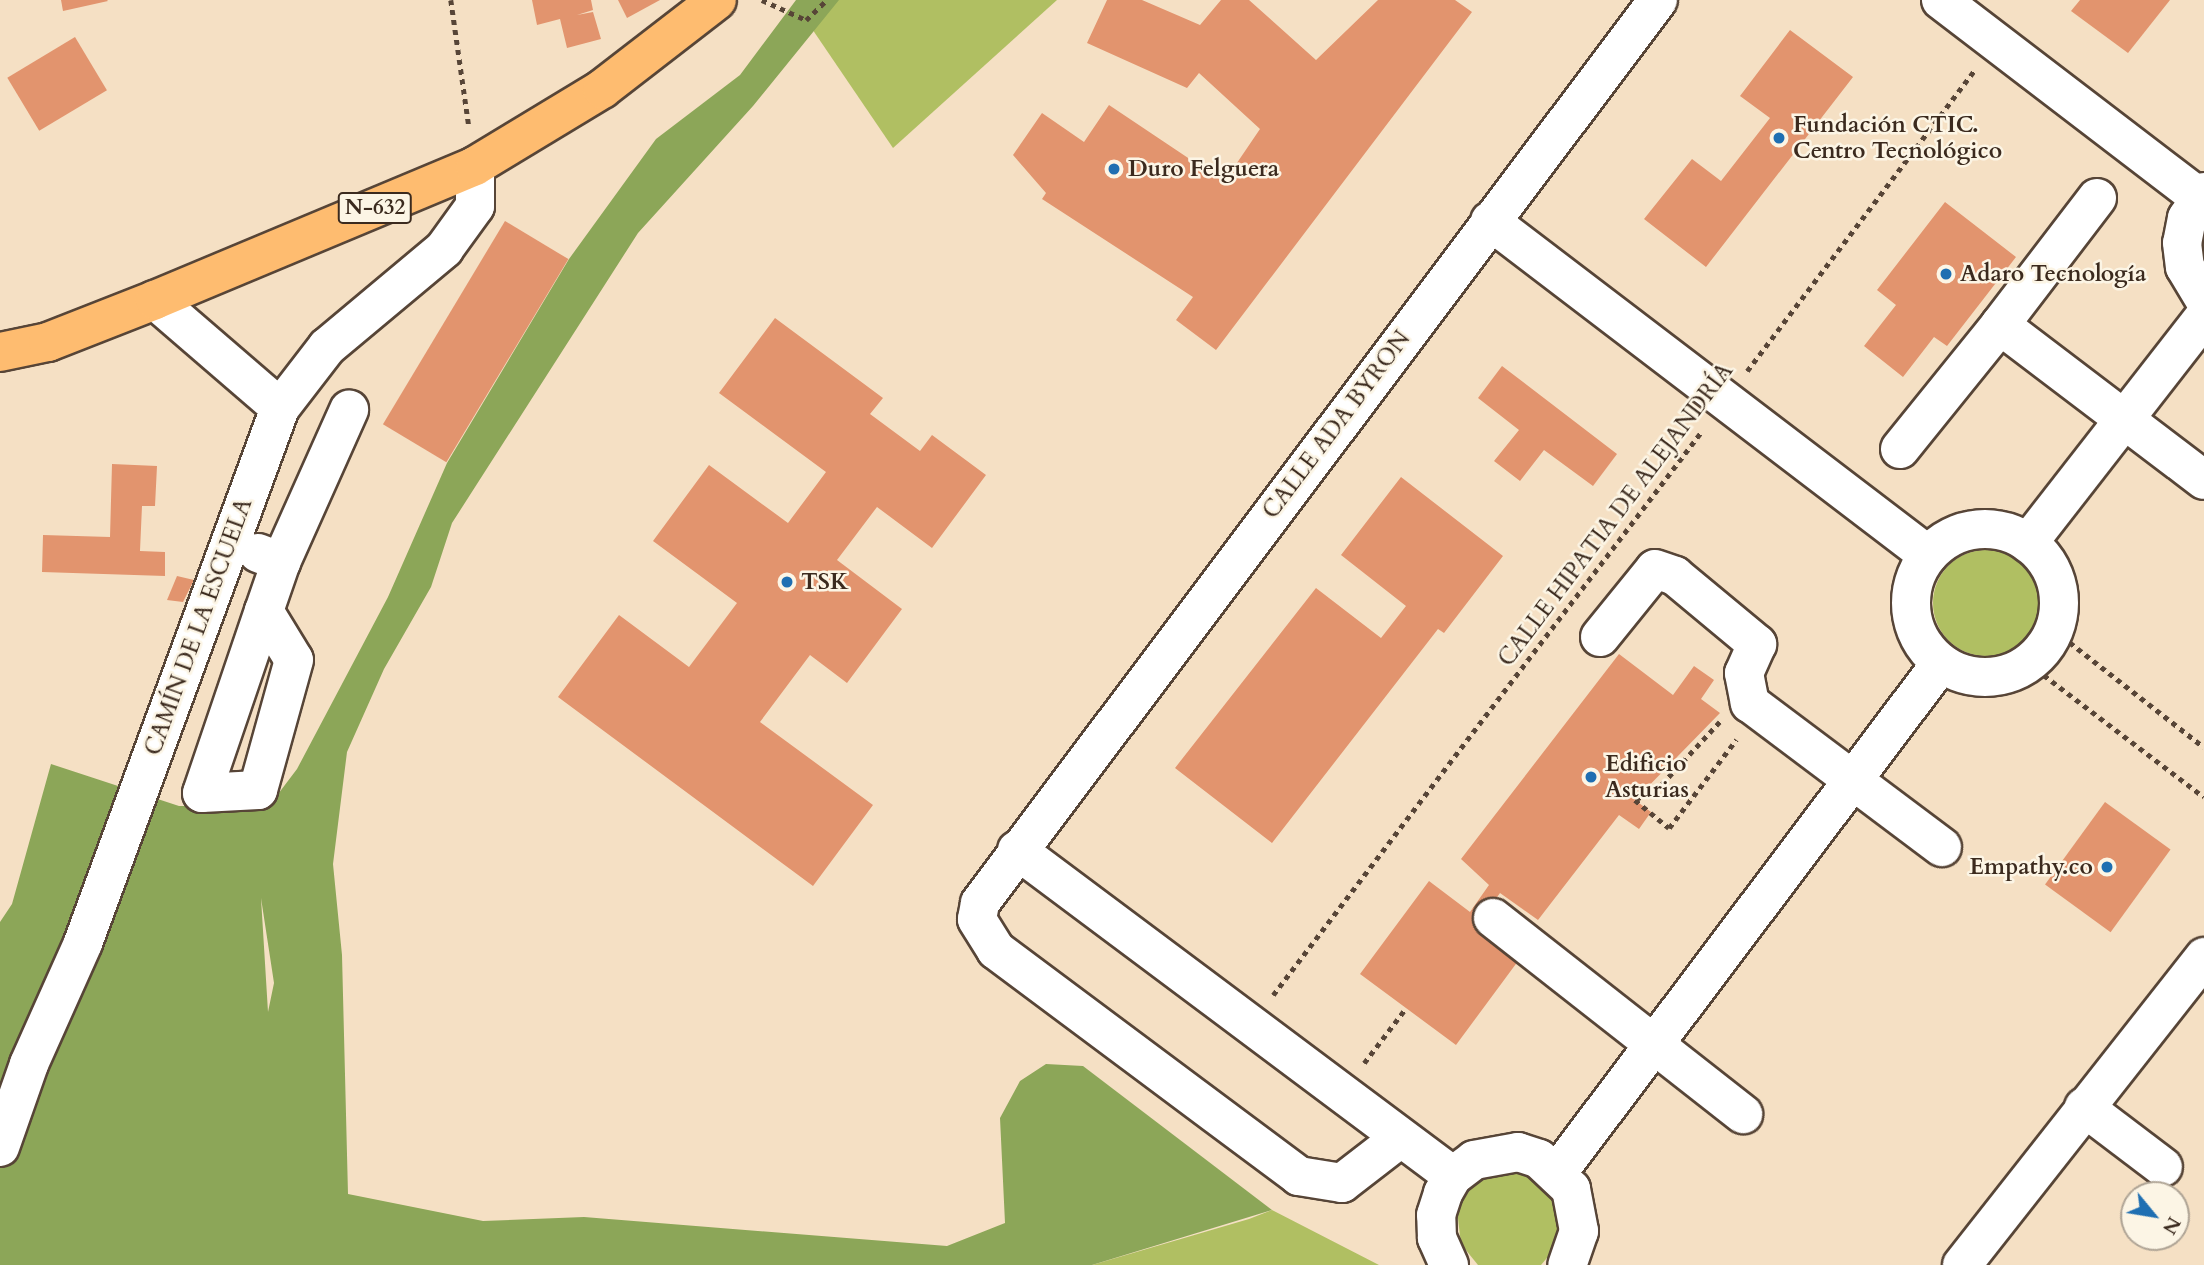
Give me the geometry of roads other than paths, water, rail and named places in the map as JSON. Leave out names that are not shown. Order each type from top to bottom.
[{"type":"highway","name":"N-632","points":[[0,352],[48,342],[475,166],[602,89],[718,0]]},
{"type":"street","name":"CALLE ADA BYRON","points":[[1399,1139],[1342,1183],[1299,1176],[996,950],[977,919],[979,903],[1658,0]]},
{"type":"street","points":[[1941,0],[2202,194],[2187,218],[2182,243],[2185,267],[2204,299]]},
{"type":"street","name":"CAMÍN DE LA ESCUELA","points":[[0,1147],[14,1062],[83,943],[279,408],[327,347],[444,249],[475,206],[475,166]]},
{"type":"street","points":[[1900,449],[2000,325],[2097,198]]},
{"type":"street","points":[[1490,221],[1723,403],[1928,555]]},
{"type":"street","points":[[155,300],[279,408]]},
{"type":"street","points":[[2028,543],[2204,317]]},
{"type":"street","points":[[2000,325],[2204,480]]},
{"type":"street","points":[[264,611],[281,562],[349,410]]},
{"type":"street","points":[[1987,528],[2028,543],[2045,559],[2056,580],[2059,603],[2054,629],[2028,663],[2007,674],[1984,677],[1941,663],[1924,645],[1914,624],[1911,599],[1916,576],[1928,555],[1945,540],[1987,528]]},
{"type":"street","points":[[230,543],[281,562]]},
{"type":"street","points":[[1600,637],[1655,569],[1675,576],[1756,644],[1744,673],[1755,706],[1942,847]]},
{"type":"street","points":[[1558,1172],[1941,663]]},
{"type":"street","points":[[1017,850],[1399,1139],[1453,1176]]},
{"type":"street","points":[[1493,918],[1743,1114]]},
{"type":"street","points":[[1962,1265],[2204,957]]},
{"type":"street","points":[[2084,1107],[2163,1167]]},
{"type":"street","points":[[1449,1265],[1437,1238],[1436,1215],[1453,1176],[1474,1160],[1495,1153],[1518,1152],[1539,1159],[1558,1172],[1578,1210],[1579,1231],[1567,1265]]},
{"type":"place","name":"Fundación CTIC. Centro Tecnológico","points":[[1779,138]]},
{"type":"place","name":"Duro Felguera","points":[[1114,169]]},
{"type":"place","name":"Adaro Tecnología","points":[[1946,274]]},
{"type":"place","name":"TSK","points":[[787,582]]},
{"type":"place","name":"Edificio Asturias","points":[[1591,777]]},
{"type":"place","name":"Empathy.co","points":[[2107,867]]}]
